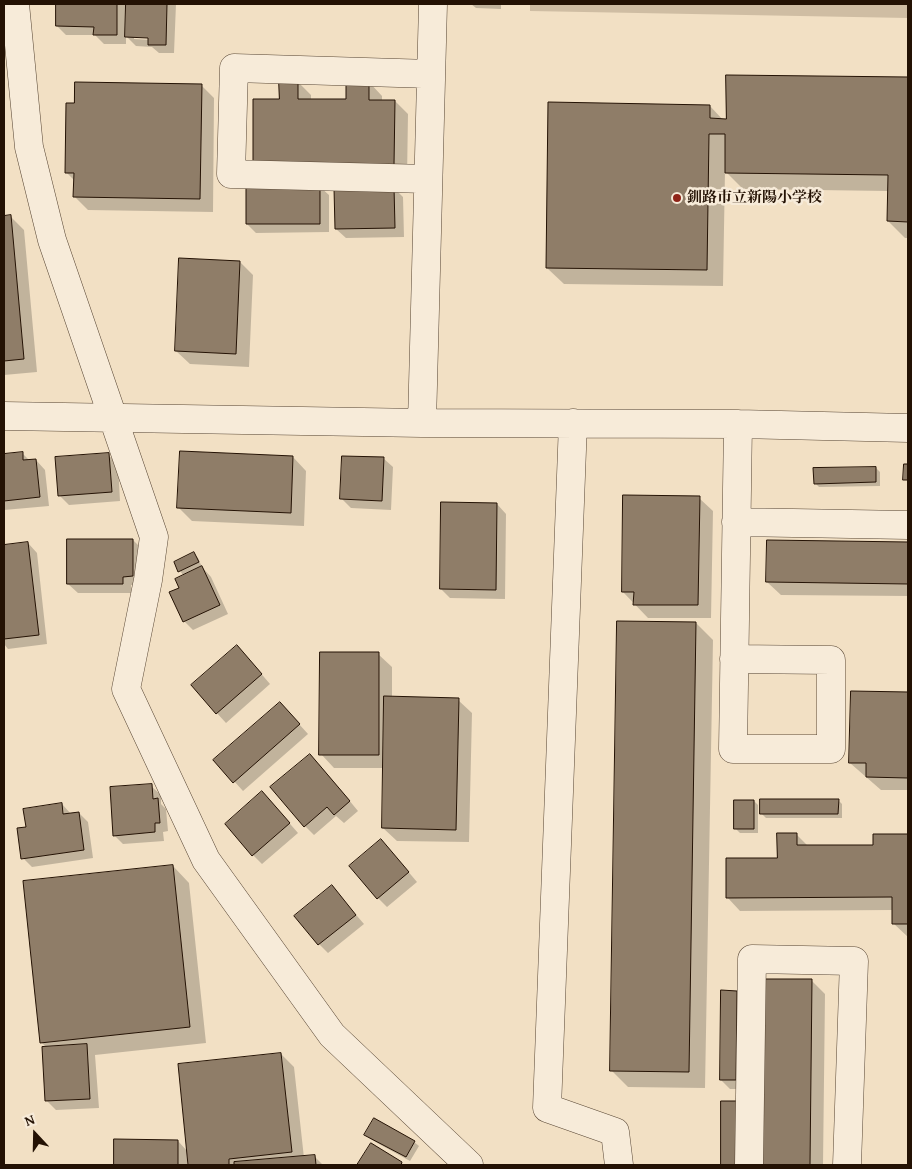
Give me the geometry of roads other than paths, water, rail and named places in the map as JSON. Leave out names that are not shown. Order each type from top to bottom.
[{"type":"street","points":[[15,4],[29,147],[52,240],[154,537],[148,580],[126,689],[206,860],[332,1035],[469,1165]]},
{"type":"street","points":[[422,423],[434,4]]},
{"type":"street","points":[[428,179],[231,174],[234,68],[431,74]]},
{"type":"street","points":[[4,416],[422,423],[738,424],[908,428]]},
{"type":"street","points":[[573,424],[547,1108],[615,1132],[619,1165]]},
{"type":"street","points":[[734,659],[831,660],[830,749],[733,749],[734,659],[736,522],[738,424]]},
{"type":"street","points":[[736,522],[908,524]]},
{"type":"street","points":[[749,1165],[752,959],[854,961],[847,1165]]},
{"type":"place","name":"釧路市立新陽小学校","points":[[677,198]]}]
